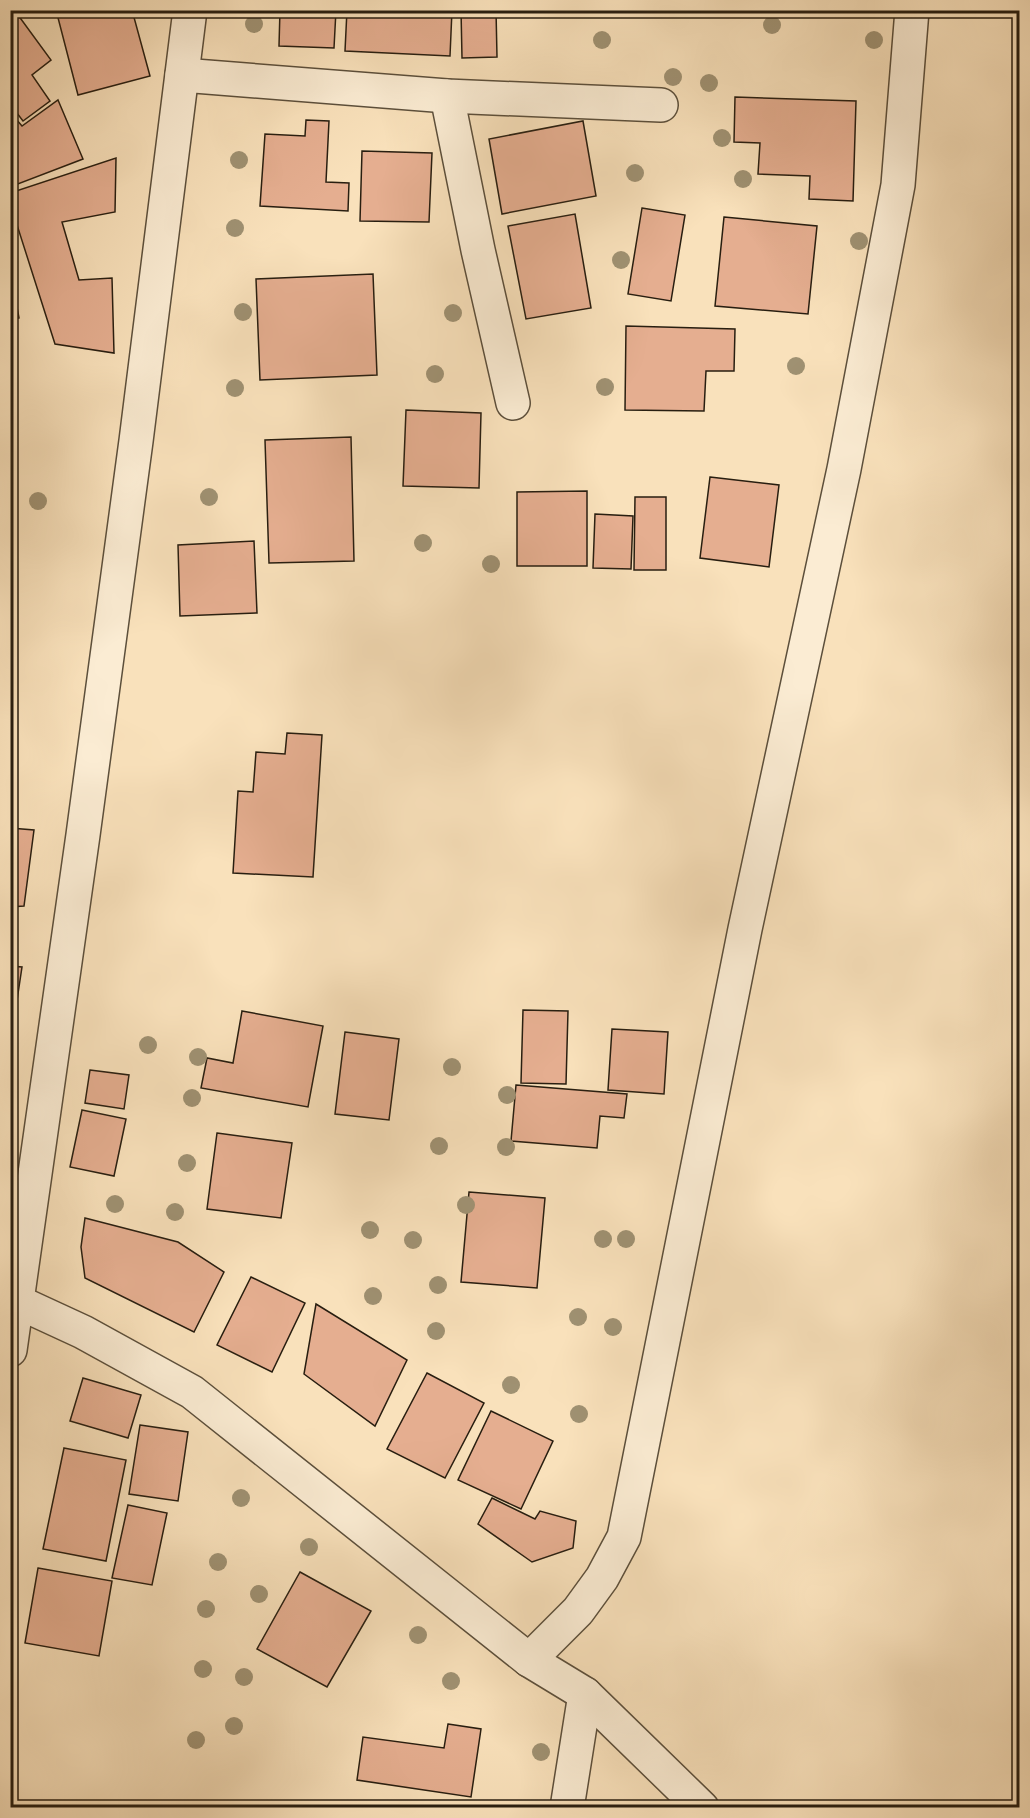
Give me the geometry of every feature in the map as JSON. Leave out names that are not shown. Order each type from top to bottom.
[{"type":"street","points":[[10,1350],[14,1301],[135,453],[190,10]]},
{"type":"street","points":[[529,1660],[578,1611],[602,1578],[624,1537],[745,929],[844,469],[897,185],[912,10]]},
{"type":"street","points":[[182,75],[447,96],[661,105]]},
{"type":"street","points":[[447,96],[478,250],[513,403]]},
{"type":"street","points":[[14,1301],[83,1332],[192,1392],[529,1660],[585,1694],[702,1808]]},
{"type":"street","points":[[567,1808],[585,1694]]},
{"type":"building","points":[[56,10],[132,10],[150,76],[78,95]]},
{"type":"building","points":[[280,10],[336,10],[334,48],[279,46]]},
{"type":"building","points":[[347,10],[452,10],[450,56],[345,51]]},
{"type":"building","points":[[461,10],[496,10],[497,57],[462,58]]},
{"type":"building","points":[[18,15],[51,60],[32,75],[50,101],[23,121],[10,104],[10,20]]},
{"type":"building","points":[[735,97],[856,101],[853,201],[809,199],[810,176],[758,174],[760,143],[734,142]]},
{"type":"building","points":[[58,100],[83,159],[10,187],[10,112],[22,126]]},
{"type":"building","points":[[306,120],[329,121],[326,182],[349,183],[348,211],[260,206],[265,134],[305,136]]},
{"type":"building","points":[[583,121],[596,196],[502,214],[489,139]]},
{"type":"building","points":[[362,151],[432,153],[429,222],[360,221]]},
{"type":"building","points":[[116,158],[115,212],[62,222],[79,280],[112,278],[114,353],[55,344],[10,203],[10,193]]},
{"type":"building","points":[[642,208],[685,215],[671,301],[628,294]]},
{"type":"building","points":[[575,214],[591,308],[526,319],[508,226]]},
{"type":"building","points":[[724,217],[817,226],[808,314],[715,306]]},
{"type":"building","points":[[10,270],[19,318],[10,320]]},
{"type":"building","points":[[373,274],[377,375],[260,380],[256,279]]},
{"type":"building","points":[[626,326],[735,329],[734,371],[706,371],[704,411],[625,410]]},
{"type":"building","points":[[406,410],[481,413],[479,488],[403,486]]},
{"type":"building","points":[[351,437],[354,561],[269,563],[265,440]]},
{"type":"building","points":[[710,477],[779,485],[769,567],[700,558]]},
{"type":"building","points":[[587,491],[587,566],[517,566],[517,492]]},
{"type":"building","points":[[635,497],[666,497],[666,570],[634,570]]},
{"type":"building","points":[[595,514],[633,516],[631,569],[593,568]]},
{"type":"building","points":[[254,541],[257,613],[180,616],[178,545]]},
{"type":"building","points":[[287,733],[322,735],[313,877],[233,873],[238,791],[253,792],[256,752],[285,754]]},
{"type":"building","points":[[10,828],[34,830],[24,906],[10,907]]},
{"type":"building","points":[[10,966],[22,967],[16,1007],[10,1006]]},
{"type":"building","points":[[523,1010],[568,1011],[566,1084],[521,1083]]},
{"type":"building","points":[[242,1011],[323,1026],[308,1107],[201,1088],[207,1058],[233,1063]]},
{"type":"building","points":[[612,1029],[668,1032],[664,1094],[608,1090]]},
{"type":"building","points":[[345,1032],[399,1039],[389,1120],[335,1114]]},
{"type":"building","points":[[90,1070],[129,1075],[124,1109],[85,1103]]},
{"type":"building","points":[[516,1085],[627,1094],[624,1118],[600,1116],[597,1148],[511,1141]]},
{"type":"building","points":[[82,1110],[126,1119],[114,1176],[70,1167]]},
{"type":"building","points":[[217,1133],[292,1143],[281,1218],[207,1209]]},
{"type":"building","points":[[469,1192],[545,1198],[537,1288],[461,1282]]},
{"type":"building","points":[[85,1218],[178,1242],[224,1272],[194,1332],[85,1278],[81,1247]]},
{"type":"building","points":[[251,1277],[305,1303],[272,1372],[217,1345]]},
{"type":"building","points":[[316,1304],[407,1360],[375,1426],[304,1374]]},
{"type":"building","points":[[427,1373],[484,1403],[445,1478],[387,1449]]},
{"type":"building","points":[[83,1378],[141,1395],[128,1438],[70,1421]]},
{"type":"building","points":[[491,1411],[553,1441],[521,1509],[458,1480]]},
{"type":"building","points":[[140,1425],[188,1432],[178,1501],[129,1494]]},
{"type":"building","points":[[64,1448],[126,1460],[106,1561],[43,1549]]},
{"type":"building","points":[[492,1498],[535,1519],[540,1511],[576,1521],[573,1548],[532,1562],[478,1524]]},
{"type":"building","points":[[128,1505],[167,1513],[152,1585],[112,1578]]},
{"type":"building","points":[[38,1568],[112,1581],[99,1656],[25,1643]]},
{"type":"building","points":[[300,1572],[371,1611],[327,1687],[257,1649]]},
{"type":"building","points":[[448,1724],[481,1729],[471,1797],[357,1780],[363,1737],[444,1748]]}]
